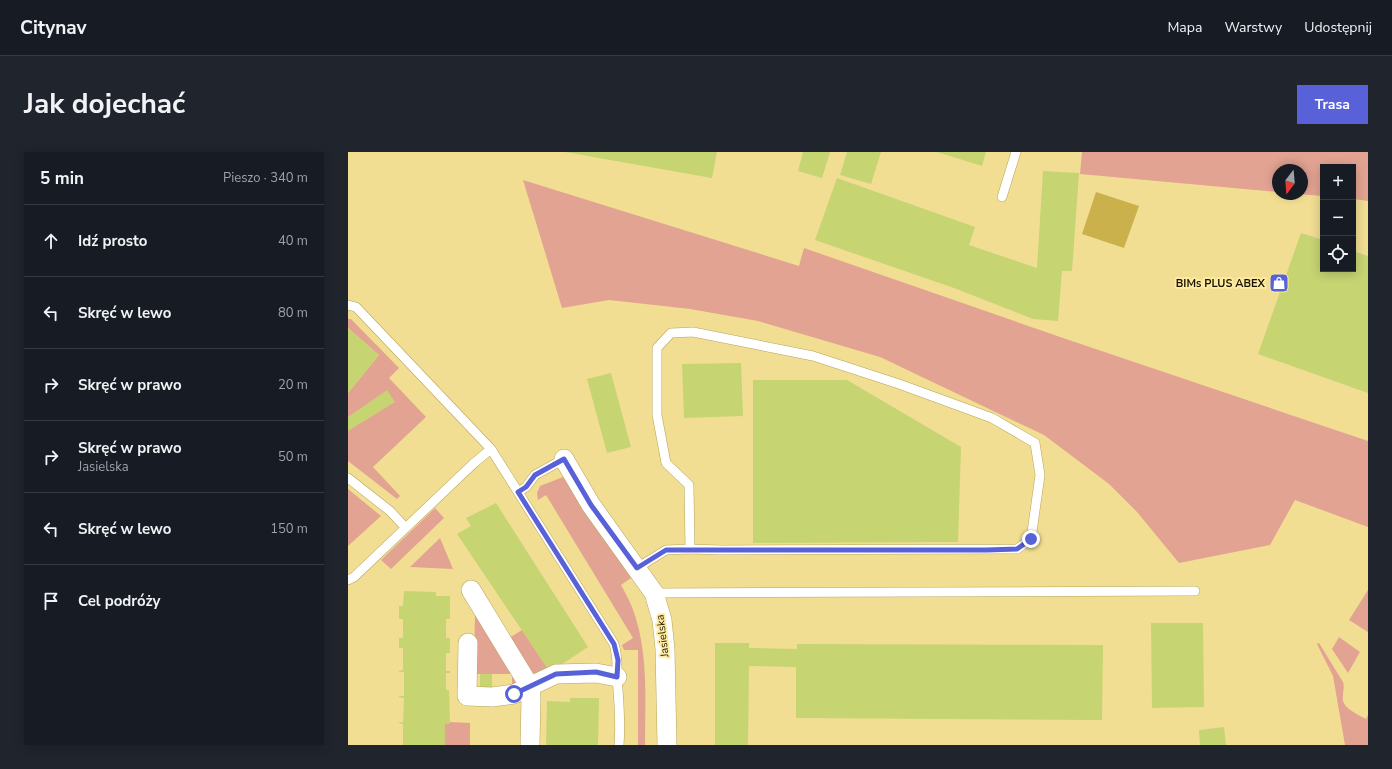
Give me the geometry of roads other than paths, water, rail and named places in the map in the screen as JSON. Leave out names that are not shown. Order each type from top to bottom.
[{"type":"street","name":"Jasielska","points":[[564,459],[591,505],[654,593],[662,620],[665,649],[666,745]]},
{"type":"street","points":[[472,590],[530,687],[530,745]]},
{"type":"street","points":[[468,642],[467,696],[492,697],[514,694],[556,674],[596,672],[617,677]]},
{"type":"lane","points":[[1002,198],[1016,152]]},
{"type":"lane","points":[[348,305],[356,307],[491,449],[614,644],[618,660],[617,677],[621,723],[620,745]]},
{"type":"lane","points":[[637,568],[666,550],[1017,549],[1031,539],[1040,475],[1035,444],[992,418],[899,384],[813,356],[693,332],[671,333],[657,348],[657,415],[666,463],[689,486],[690,549]]},
{"type":"lane","points":[[348,580],[354,577],[405,527],[491,449]]},
{"type":"lane","points":[[518,492],[526,487],[535,475],[564,459]]},
{"type":"lane","points":[[348,478],[390,511],[405,527]]},
{"type":"lane","points":[[654,593],[1195,592]]},
{"type":"place","name":"BIMs PLUS ABEX","points":[[1279,283]]}]
